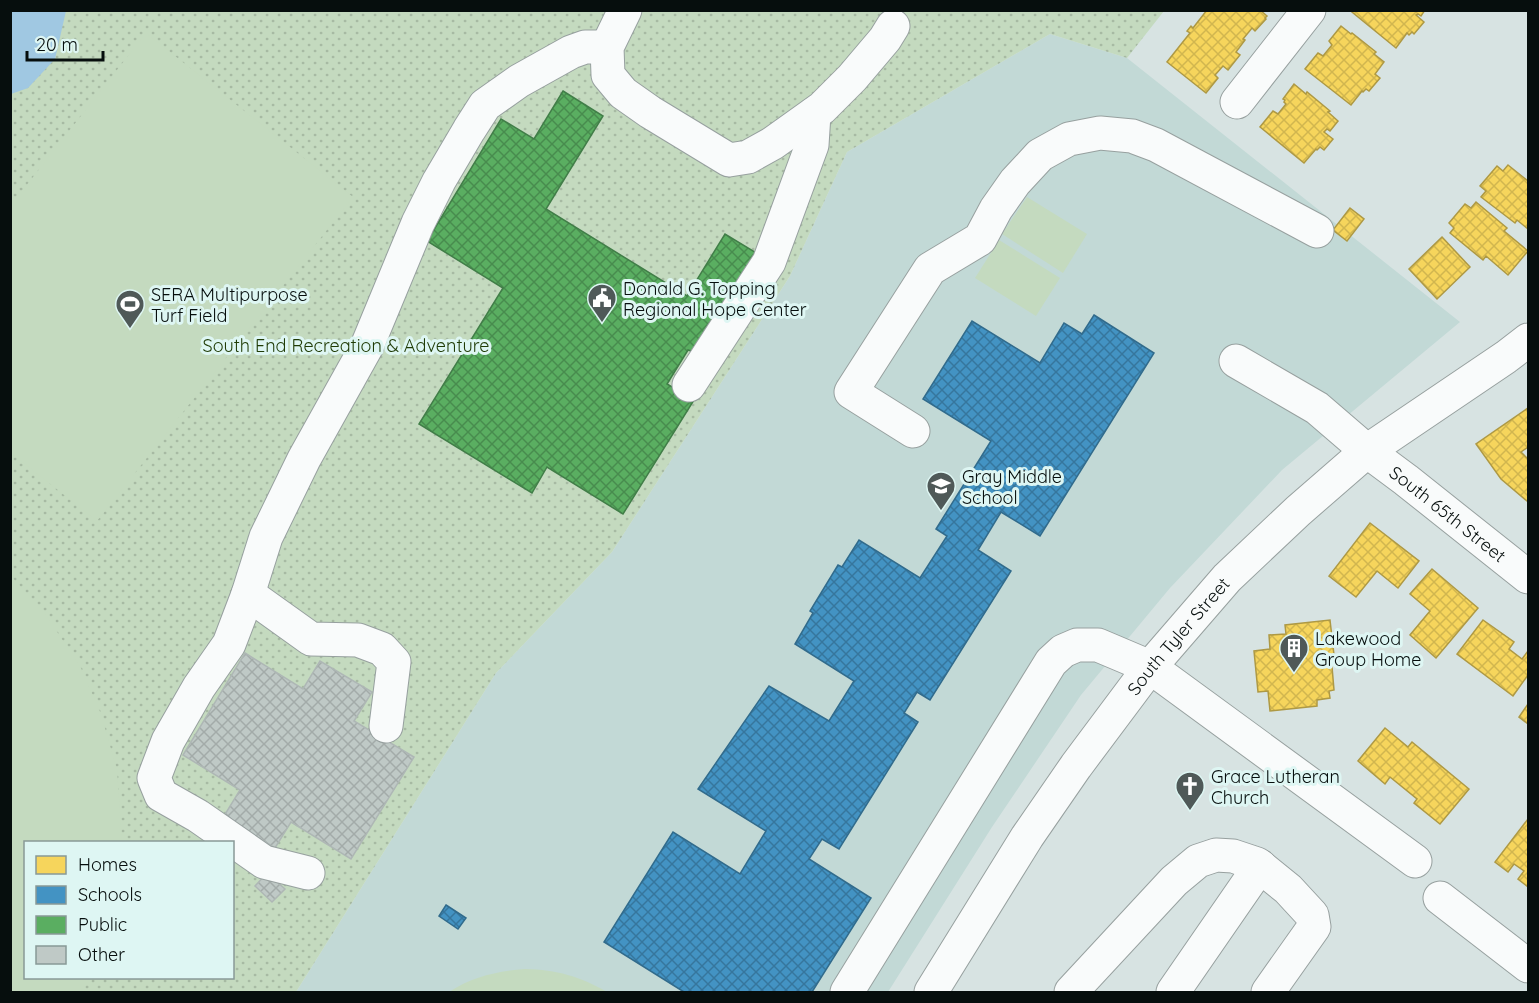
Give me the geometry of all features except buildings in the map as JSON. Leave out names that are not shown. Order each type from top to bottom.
[{"type":"street","points":[[625,10],[607,47],[608,75],[623,93],[729,160],[748,157],[773,143],[822,108],[852,78],[893,26]]},
{"type":"street","points":[[1237,102],[1308,10]]},
{"type":"street","points":[[234,841],[198,816],[161,795],[154,778],[168,741],[199,687],[229,644],[266,537],[304,459],[368,346],[418,223],[439,181],[485,105],[519,81],[571,52],[585,47],[607,47]]},
{"type":"street","points":[[689,385],[769,262],[812,145],[814,114]]},
{"type":"street","points":[[913,431],[851,392],[930,269],[980,239],[996,209],[1015,182],[1040,155],[1069,140],[1100,133],[1132,136],[1156,145],[1317,231]]},
{"type":"street","name":"South Tyler Street","points":[[931,993],[1027,837],[1076,766],[1150,668],[1227,578],[1298,511],[1367,452],[1521,347]]},
{"type":"street","name":"South 65th Street","points":[[1236,361],[1317,408],[1367,452],[1406,480],[1528,577]]},
{"type":"street","points":[[248,594],[311,639],[358,640],[382,649],[394,662],[386,726]]},
{"type":"street","points":[[847,993],[1050,662],[1063,651],[1077,645],[1098,645],[1150,668],[1415,861]]},
{"type":"street","points":[[234,841],[264,862],[308,873]]},
{"type":"street","points":[[1071,993],[1174,881],[1198,861],[1216,855],[1233,856],[1257,864],[1288,889],[1312,915],[1314,927],[1268,993]]},
{"type":"street","points":[[1173,993],[1260,866]]},
{"type":"street","points":[[1440,898],[1528,966]]},
{"type":"shaded area","name":"Gray Middle School","points":[[1050,34],[1127,58],[1460,322],[1282,470],[1170,588],[1081,695],[992,827],[888,992],[296,992],[496,673],[612,552],[790,276],[847,152]]},
{"type":"green space","name":"South End Recreation & Adventure","points":[[10,11],[1164,11],[1127,58],[1050,34],[847,152],[790,276],[612,552],[496,673],[296,992],[11,992]]},
{"type":"green space","name":"SERA Multipurpose Turf Field","points":[[146,33],[353,197],[97,521],[11,453],[11,205]]},
{"type":"green space","points":[[1027,197],[1087,234],[1063,273],[1002,234]]},
{"type":"green space","points":[[999,240],[1060,278],[1036,316],[975,278]]},
{"type":"green space","points":[[11,576],[46,615],[81,668],[101,714],[117,770],[122,841],[24,841],[24,979],[84,979],[78,992],[11,992]]},
{"type":"green space","points":[[525,969],[568,975],[607,992],[449,992],[467,982],[485,976]]},
{"type":"water","points":[[10,11],[66,11],[55,59],[28,88],[11,94]]},
{"type":"place","name":"Donald G. Topping Regional Hope Center","points":[[602,324]]},
{"type":"place","name":"SERA Multipurpose Turf Field","points":[[130,330]]},
{"type":"place","name":"Gray Middle School","points":[[941,512]]},
{"type":"place","name":"Lakewood Group Home","points":[[1294,674]]},
{"type":"place","name":"Grace Lutheran Church","points":[[1190,812]]}]
